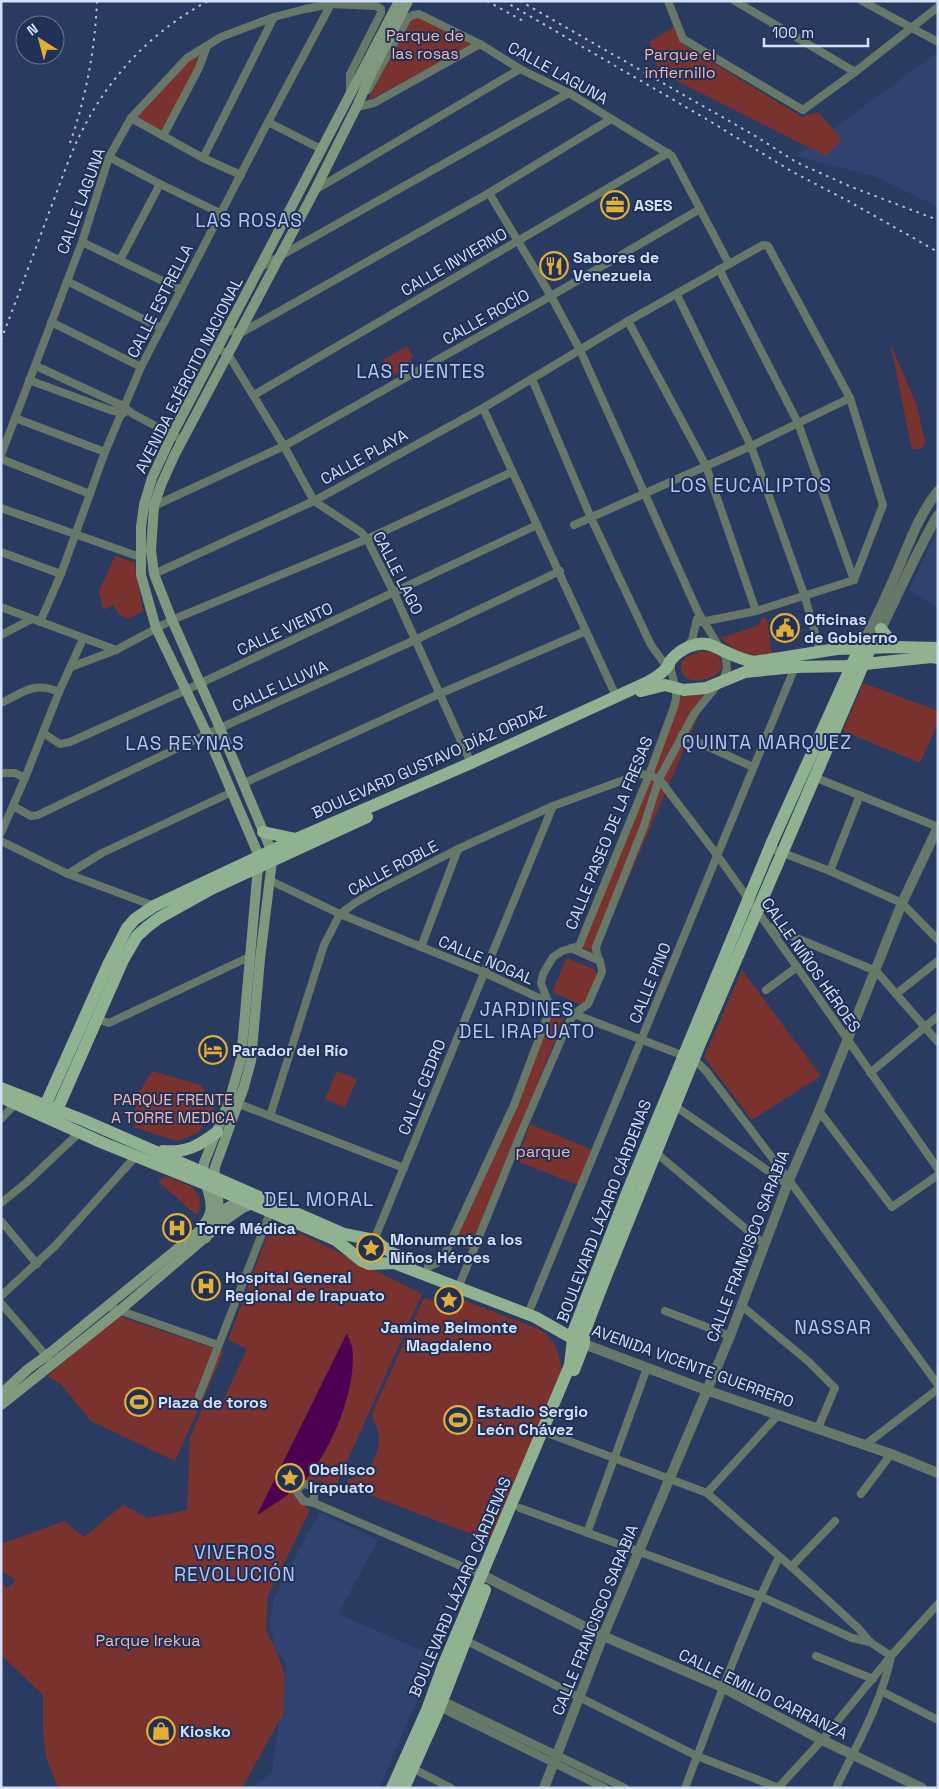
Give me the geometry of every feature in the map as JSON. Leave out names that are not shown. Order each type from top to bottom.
[{"type":"main road","name":"AVENIDA EJÉRCITO NACIONAL","points":[[272,855],[244,783],[172,620],[154,574],[149,506],[152,478],[217,348],[399,1]]},
{"type":"main road","name":"AVENIDA EJÉRCITO NACIONAL","points":[[209,1180],[217,1132],[242,1058],[259,862],[207,734],[156,628],[141,576],[141,527],[149,506],[182,440],[315,190],[408,1]]},
{"type":"main road","points":[[881,629],[895,647]]},
{"type":"main road","name":"BOULEVARD GUSTAVO DÍAZ ORDAZ","points":[[272,855],[296,839],[471,763],[648,682],[684,649],[694,645],[705,643],[713,645],[740,659],[754,662],[837,648],[938,648]]},
{"type":"main road","name":"BOULEVARD LÁZARO CÁRDENAS","points":[[651,1149],[675,1106],[689,1058],[757,912],[776,850],[864,649]]},
{"type":"main road","name":"BOULEVARD GUSTAVO DÍAZ ORDAZ","points":[[51,1108],[96,1019],[123,960],[137,936],[159,918],[272,855],[648,688],[665,685],[684,690],[696,690],[717,684],[745,672],[795,667],[857,665],[931,656],[938,658]]},
{"type":"main road","name":"BOULEVARD LÁZARO CÁRDENAS","points":[[404,1788],[441,1704],[486,1576],[570,1365],[579,1336],[749,900],[814,777],[857,665]]},
{"type":"main road","points":[[262,832],[296,839]]},
{"type":"main road","points":[[203,1234],[211,1208],[209,1180],[238,1104],[251,1061],[272,855]]},
{"type":"main road","name":"BOULEVARD GUSTAVO DÍAZ ORDAZ","points":[[51,1108],[108,965],[127,928],[134,919],[154,906],[259,862]]},
{"type":"main road","name":"AVENIDA VICENTE GUERRERO","points":[[1,1088],[83,1120],[152,1151],[249,1199],[344,1234],[374,1240],[392,1254],[461,1281],[579,1336]]},
{"type":"main road","name":"AVENIDA VICENTE GUERRERO","points":[[1,1097],[136,1156],[209,1180]]},
{"type":"main road","points":[[152,1151],[176,1152],[189,1149],[203,1144],[217,1132]]},
{"type":"main road","points":[[209,1180],[218,1198],[216,1217]]},
{"type":"main road","points":[[1,1405],[119,1311],[203,1234],[216,1217],[249,1199]]},
{"type":"main road","points":[[1,1394],[28,1369],[107,1306],[203,1234],[236,1212],[249,1199]]},
{"type":"main road","name":"AVENIDA VICENTE GUERRERO","points":[[249,1199],[270,1212],[336,1240],[350,1253],[369,1264],[394,1263],[532,1313]]},
{"type":"main road","points":[[350,1253],[359,1236]]},
{"type":"main road","points":[[376,1264],[384,1254],[385,1248]]},
{"type":"main road","points":[[532,1313],[561,1339],[567,1349],[570,1365]]},
{"type":"main road","name":"BOULEVARD LÁZARO CÁRDENAS","points":[[392,1788],[427,1710],[443,1666],[520,1508],[550,1434],[579,1336]]},
{"type":"main road","points":[[28,1369],[32,1381]]},
{"type":"street","points":[[668,1],[682,39],[803,110],[938,7]]},
{"type":"street","points":[[735,1],[855,72]]},
{"type":"street","points":[[862,1],[938,42]]},
{"type":"street","name":"CALLE LAGUNA","points":[[1,455],[82,242],[109,158],[131,118],[187,58],[222,37],[274,17],[305,8],[331,4],[376,6],[381,9],[381,13],[350,74],[350,94]]},
{"type":"street","name":"CALLE ESTRELLA","points":[[40,622],[122,409],[141,367],[331,4]]},
{"type":"street","name":"CALLE LAGUNA","points":[[358,105],[375,79],[408,18],[419,14],[480,44],[520,69],[569,93],[672,156],[729,264]]},
{"type":"street","points":[[203,158],[274,17]]},
{"type":"street","points":[[358,105],[374,103],[480,44]]},
{"type":"street","points":[[163,136],[199,68],[207,46]]},
{"type":"street","points":[[315,190],[520,69]]},
{"type":"street","points":[[259,268],[569,93]]},
{"type":"street","points":[[131,118],[203,158],[241,175]]},
{"type":"street","points":[[227,329],[239,334],[489,193],[611,119]]},
{"type":"street","points":[[268,122],[321,149]]},
{"type":"street","name":"CALLE INVIERNO","points":[[254,395],[668,153]]},
{"type":"street","points":[[109,158],[220,213]]},
{"type":"street","points":[[120,260],[160,184]]},
{"type":"street","points":[[489,193],[580,350],[646,494],[698,612],[700,622],[721,650]]},
{"type":"street","name":"CALLE ROCÍO","points":[[149,506],[284,446],[700,209]]},
{"type":"street","points":[[82,242],[181,290]]},
{"type":"street","name":"CALLE PLAYA","points":[[154,574],[314,501],[483,408],[628,321],[763,245],[768,246],[850,398]]},
{"type":"street","points":[[719,270],[798,423],[854,580]]},
{"type":"street","points":[[67,281],[161,328]]},
{"type":"street","points":[[676,295],[751,446],[805,597],[820,651]]},
{"type":"street","points":[[628,321],[706,466],[756,611]]},
{"type":"street","points":[[51,322],[141,367]]},
{"type":"street","name":"CALLE LAGO","points":[[217,348],[228,354],[254,395],[314,501],[362,532],[367,539],[394,593],[471,763]]},
{"type":"street","points":[[36,366],[182,440]]},
{"type":"street","points":[[532,379],[591,518],[651,645],[669,664]]},
{"type":"street","points":[[29,380],[122,409]]},
{"type":"street","points":[[574,525],[751,446],[850,398],[883,505],[854,580],[756,611],[700,622]]},
{"type":"street","points":[[483,408],[560,571],[616,696]]},
{"type":"street","points":[[15,418],[105,452]]},
{"type":"street","points":[[1,459],[90,494]]},
{"type":"street","points":[[70,667],[116,650],[172,620],[367,539],[512,472]]},
{"type":"street","points":[[864,649],[912,536],[930,501],[938,491]]},
{"type":"street","points":[[1,508],[140,557]]},
{"type":"street","points":[[864,649],[881,629],[922,542],[938,515]]},
{"type":"street","name":"CALLE VIENTO","points":[[43,733],[60,744],[70,742],[200,684],[537,525]]},
{"type":"street","points":[[1,552],[60,574]]},
{"type":"street","name":"CALLE LLUVIA","points":[[13,806],[31,816],[38,815],[207,734],[415,640],[560,571]]},
{"type":"street","points":[[1,607],[82,639],[116,650]]},
{"type":"street","points":[[1,635],[32,619]]},
{"type":"street","points":[[684,649],[692,640],[700,622]]},
{"type":"street","points":[[244,783],[439,694],[586,631]]},
{"type":"street","points":[[1,833],[82,639]]},
{"type":"street","name":"CALLE PASEO DE LA FRESAS","points":[[461,1281],[567,1026],[574,1014],[588,1004],[602,972],[600,961],[596,954],[596,947],[644,826],[659,779],[694,714],[724,677],[727,669],[726,658],[721,650]]},
{"type":"street","name":"CALLE PASEO DE LA FRESAS","points":[[428,1267],[437,1263],[444,1256],[514,1105],[548,1015],[548,1002],[541,983],[543,974],[553,957],[562,951],[578,946],[649,774],[676,699],[676,688],[669,664]]},
{"type":"street","name":"CALLE PINO","points":[[532,1313],[717,854],[795,667]]},
{"type":"street","points":[[1,703],[32,687],[46,686],[59,692]]},
{"type":"street","points":[[682,735],[753,767]]},
{"type":"street","points":[[1,773],[15,773],[25,778]]},
{"type":"street","name":"CALLE ROBLE","points":[[270,1116],[324,945],[340,914],[374,892],[458,849],[553,806],[640,774],[649,774]]},
{"type":"street","points":[[649,774],[659,779]]},
{"type":"street","points":[[814,777],[938,827]]},
{"type":"street","name":"CALLE NIÑOS HÉROES","points":[[659,779],[717,854],[938,1169]]},
{"type":"street","points":[[68,874],[102,853],[232,792]]},
{"type":"street","points":[[830,871],[860,796]]},
{"type":"street","name":"CALLE CEDRO","points":[[374,1240],[553,806]]},
{"type":"street","name":"CALLE FRANCISCO SARABIA","points":[[544,1788],[578,1696],[730,1336],[788,1182],[819,1111],[902,904],[938,827]]},
{"type":"street","points":[[1,841],[68,874],[154,906]]},
{"type":"street","points":[[421,947],[458,849]]},
{"type":"street","points":[[776,850],[830,871],[902,904],[938,940]]},
{"type":"street","name":"CALLE NOGAL","points":[[269,880],[340,914],[483,972],[574,1014],[689,1058]]},
{"type":"street","points":[[768,926],[876,971],[938,1042]]},
{"type":"street","points":[[571,948],[600,961]]},
{"type":"street","points":[[96,1019],[109,1023],[250,957]]},
{"type":"street","points":[[896,994],[938,961]]},
{"type":"street","points":[[766,990],[797,967]]},
{"type":"street","points":[[870,1073],[938,1016]]},
{"type":"street","points":[[689,1058],[706,1071],[938,1384]]},
{"type":"street","points":[[1,1119],[16,1103]]},
{"type":"street","points":[[238,1104],[404,1168]]},
{"type":"street","points":[[675,1106],[788,1182]]},
{"type":"street","points":[[819,1111],[892,1207],[938,1175]]},
{"type":"street","points":[[1,1203],[27,1182],[80,1132]]},
{"type":"street","points":[[651,1149],[765,1245]]},
{"type":"street","points":[[1,1296],[37,1264],[136,1156]]},
{"type":"street","points":[[199,1396],[270,1212]]},
{"type":"street","points":[[1,1221],[37,1264]]},
{"type":"street","points":[[1,1303],[54,1364]]},
{"type":"street","points":[[107,1306],[218,1345]]},
{"type":"street","points":[[742,1306],[809,1362],[835,1388],[818,1428]]},
{"type":"street","points":[[664,1311],[730,1336]]},
{"type":"street","name":"AVENIDA VICENTE GUERRERO","points":[[579,1336],[647,1368],[891,1454],[938,1473]]},
{"type":"street","points":[[587,1533],[647,1368]]},
{"type":"street","points":[[865,1445],[938,1389]]},
{"type":"street","points":[[706,1493],[778,1415]]},
{"type":"street","points":[[550,1434],[706,1493],[791,1567],[858,1628],[870,1642],[891,1656]]},
{"type":"street","points":[[861,1494],[891,1454]]},
{"type":"street","points":[[314,1503],[486,1576]]},
{"type":"street","points":[[520,1508],[760,1596],[852,1638],[870,1642]]},
{"type":"street","points":[[791,1567],[835,1521]]},
{"type":"street","points":[[685,1788],[722,1687],[760,1596],[779,1557]]},
{"type":"street","name":"CALLE EMILIO CARRANZA","points":[[486,1576],[603,1636],[722,1687],[822,1740],[922,1788]]},
{"type":"street","points":[[465,1640],[697,1756],[778,1788],[822,1740],[891,1656],[938,1604]]},
{"type":"street","points":[[816,1656],[873,1679]]},
{"type":"street","points":[[836,1788],[866,1728],[881,1691],[891,1656]]},
{"type":"street","points":[[881,1691],[938,1720]]},
{"type":"street","points":[[441,1704],[556,1759],[625,1788]]},
{"type":"street","points":[[556,1759],[605,1788]]},
{"type":"street","points":[[412,1768],[451,1788]]},
{"type":"shaded area","points":[[938,52],[938,207],[877,177],[796,156]]},
{"type":"shaded area","points":[[938,528],[938,608],[909,590]]},
{"type":"shaded area","points":[[347,1333],[352,1347],[351,1382],[340,1420],[331,1439],[312,1472],[301,1484],[257,1515]]},
{"type":"shaded area","points":[[319,1512],[378,1540],[338,1614],[436,1657],[379,1788],[250,1788],[272,1773],[287,1664],[275,1648],[270,1625],[274,1598]]},
{"type":"green space","name":"Parque de las rosas","points":[[414,16],[443,28],[472,45],[367,101]]},
{"type":"green space","name":"Parque el infiernillo","points":[[674,27],[684,45],[802,117],[818,112],[842,139],[826,156],[659,72],[649,42]]},
{"type":"green space","points":[[201,54],[198,68],[163,135],[136,119],[157,91],[174,74]]},
{"type":"green space","points":[[890,343],[917,406],[925,442],[921,449],[912,449]]},
{"type":"green space","points":[[407,346],[413,357],[410,359],[413,365],[393,376],[383,360]]},
{"type":"green space","points":[[115,556],[134,562],[143,611],[128,619],[119,614],[113,605],[103,610],[99,591]]},
{"type":"green space","points":[[763,617],[767,620],[772,654],[744,654],[720,638],[757,626]]},
{"type":"green space","points":[[701,651],[719,656],[722,668],[718,674],[712,677],[699,680],[688,679],[681,670],[681,663],[685,658]]},
{"type":"green space","points":[[863,683],[938,711],[938,723],[920,763],[843,731]]},
{"type":"green space","points":[[709,691],[596,954],[579,946],[682,694]]},
{"type":"green space","points":[[569,959],[596,970],[588,999],[582,1005],[552,992],[566,960]]},
{"type":"green space","points":[[742,970],[821,1076],[752,1120],[704,1057]]},
{"type":"green space","points":[[553,1012],[564,1019],[469,1250],[454,1242]]},
{"type":"green space","name":"PARQUE FRENTE A TORRE MEDICA","points":[[152,1071],[201,1085],[214,1109],[198,1133],[177,1141],[134,1127],[136,1097]]},
{"type":"green space","points":[[337,1071],[357,1079],[345,1108],[325,1099]]},
{"type":"green space","name":"parque","points":[[530,1124],[593,1150],[578,1185],[517,1161]]},
{"type":"green space","points":[[166,1176],[192,1187],[200,1197],[199,1213],[195,1214],[158,1181]]},
{"type":"green space","name":"Parque Irekua","points":[[274,1222],[290,1228],[422,1294],[335,1488],[314,1480],[305,1483],[295,1490],[296,1499],[310,1510],[268,1596],[266,1631],[275,1648],[285,1675],[284,1712],[242,1788],[58,1788],[46,1757],[43,1729],[43,1695],[1,1655],[1,1583],[8,1588],[16,1580],[1,1571],[1,1544],[64,1521],[84,1537],[123,1505],[148,1518],[187,1510],[190,1437],[204,1405],[224,1399],[247,1349],[228,1340],[271,1225]]},
{"type":"green space","name":"Estadio Sergio León Chávez","points":[[446,1295],[541,1330],[556,1347],[562,1370],[490,1541],[346,1486],[348,1480],[366,1472],[374,1460],[379,1445],[379,1436],[372,1414],[424,1298],[442,1303]]},
{"type":"green space","name":"Plaza de toros","points":[[119,1316],[224,1352],[175,1461],[91,1421],[61,1384],[47,1376]]},
{"type":"railway","points":[[70,143],[89,73],[97,1]]},
{"type":"railway","points":[[1,340],[69,159],[95,107],[121,71],[152,39],[208,1]]},
{"type":"railway","points":[[487,1],[525,22]]},
{"type":"railway","points":[[504,1],[708,120],[791,171],[938,252]]},
{"type":"railway","points":[[520,1],[757,137],[796,162],[849,186],[938,220]]},
{"type":"place","name":"ASES","points":[[615,205]]},
{"type":"place","name":"Sabores de Venezuela","points":[[554,266]]},
{"type":"place","name":"Oficinas de Gobierno","points":[[785,628]]},
{"type":"place","name":"Parador del Río","points":[[213,1050]]},
{"type":"place","name":"Torre Médica","points":[[177,1228]]},
{"type":"place","name":"Monumento a los Niños Héroes","points":[[371,1248]]},
{"type":"place","name":"Hospital General Regional de Irapuato","points":[[206,1286]]},
{"type":"place","name":"Jamime Belmonte Magdaleno","points":[[449,1300]]},
{"type":"place","name":"Plaza de toros","points":[[139,1402]]},
{"type":"place","name":"Estadio Sergio León Chávez","points":[[458,1420]]},
{"type":"place","name":"Obelisco Irapuato","points":[[290,1478]]},
{"type":"place","name":"Kiosko","points":[[161,1731]]},
{"type":"district","name":"LAS ROSAS","points":[[249,220]]},
{"type":"district","name":"LAS FUENTES","points":[[421,371]]},
{"type":"district","name":"LOS EUCALIPTOS","points":[[751,485]]},
{"type":"district","name":"QUINTA MARQUEZ","points":[[767,742]]},
{"type":"district","name":"LAS REYNAS","points":[[185,743]]},
{"type":"district","name":"JARDINES DEL IRAPUATO","points":[[527,1020]]},
{"type":"district","name":"DEL MORAL","points":[[319,1199]]},
{"type":"district","name":"NASSAR","points":[[833,1327]]},
{"type":"district","name":"VIVEROS REVOLUCIÓN","points":[[235,1563]]}]
